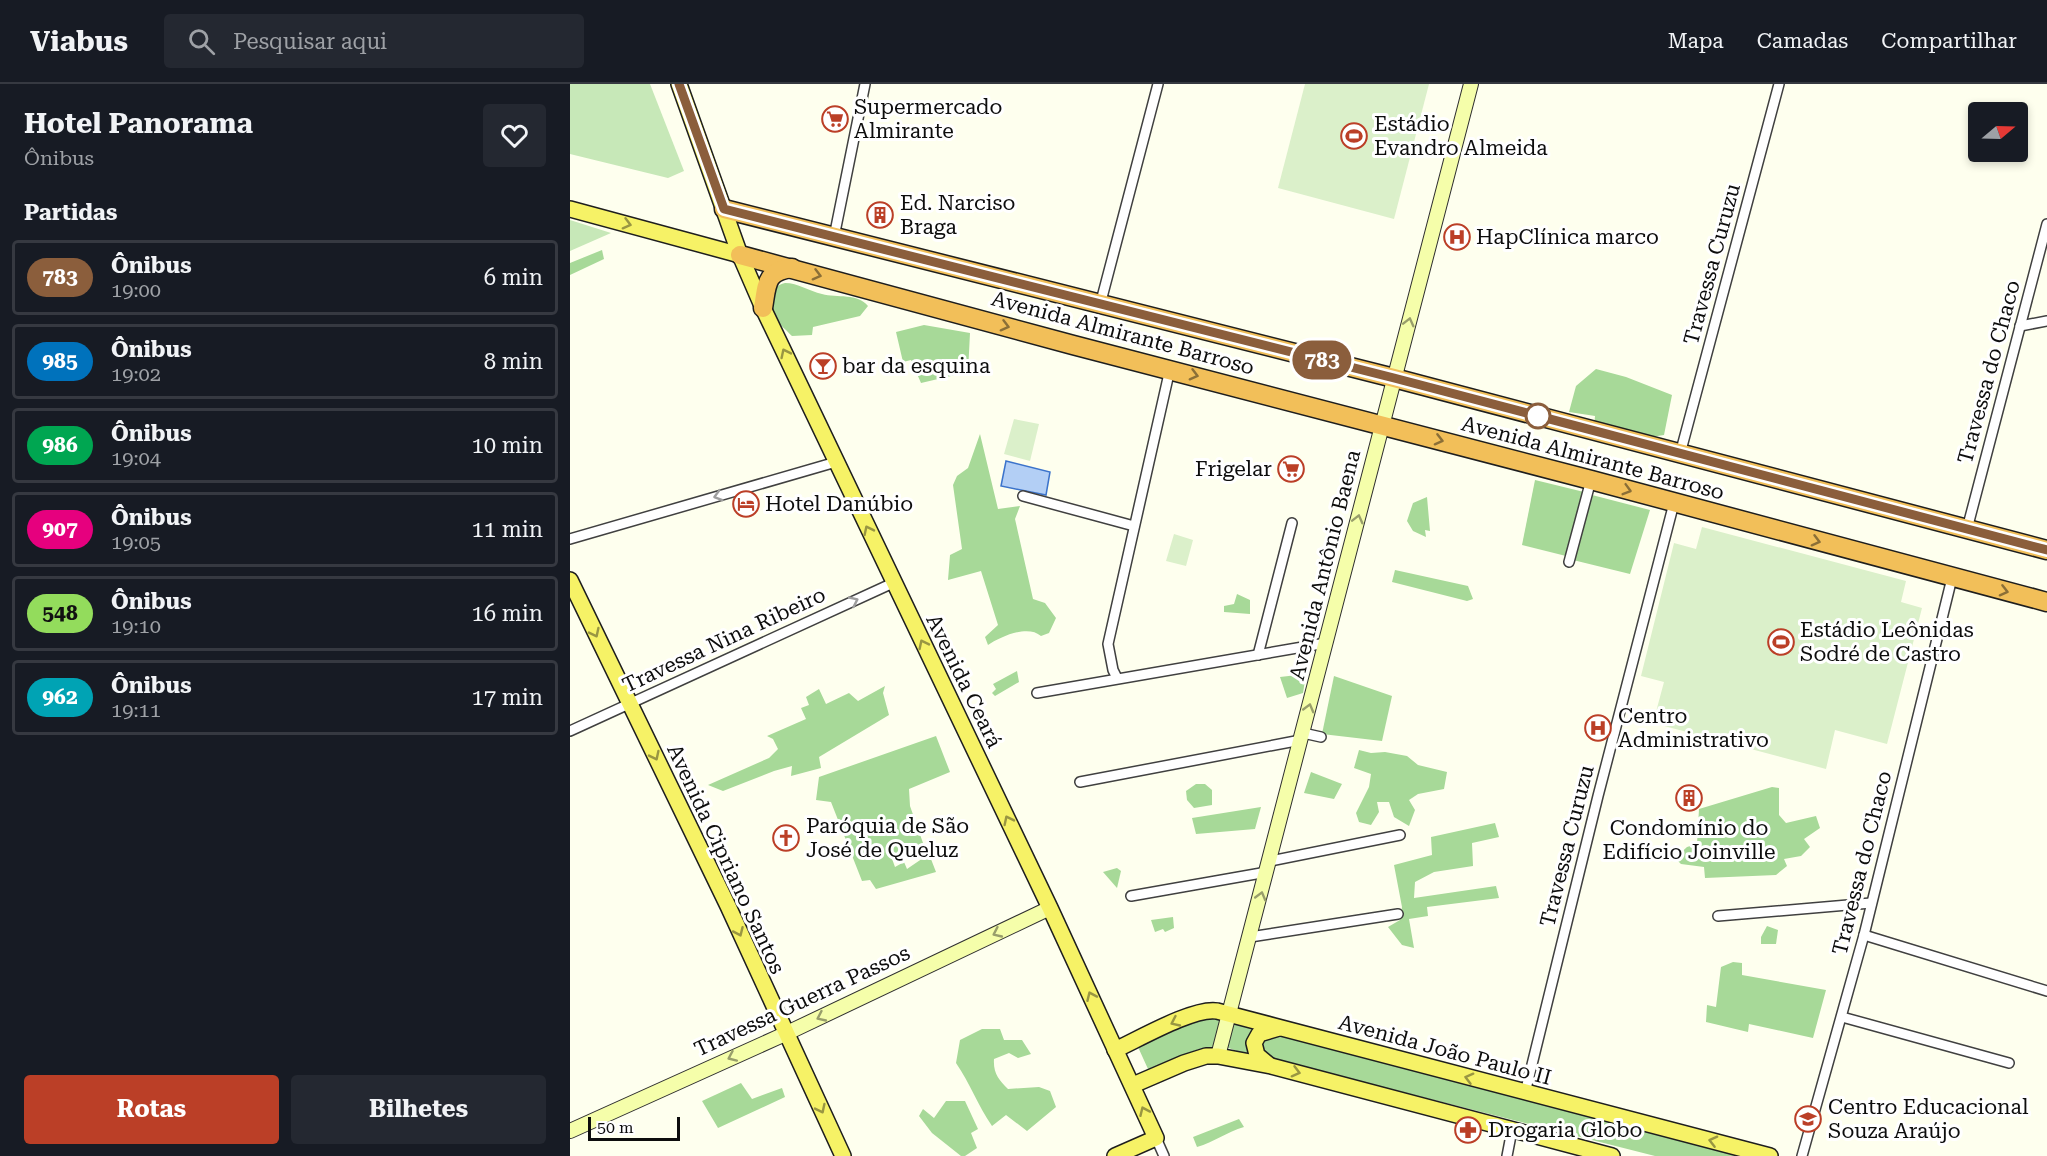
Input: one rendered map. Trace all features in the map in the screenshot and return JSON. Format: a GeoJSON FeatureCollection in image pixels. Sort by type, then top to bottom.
{"type":"FeatureCollection","features":[{"type":"Feature","properties":{"kind":"highway","name":"Avenida Almirante Barroso"},"geometry":{"type":"LineString","coordinates":[[726,216],[834,237],[1394,378],[2047,550]]}},
{"type":"Feature","properties":{"kind":"highway","name":"Avenida Almirante Barroso"},"geometry":{"type":"LineString","coordinates":[[740,255],[2047,602]]}},
{"type":"Feature","properties":{"kind":"highway"},"geometry":{"type":"LineString","coordinates":[[763,308],[768,280],[773,274],[792,268]]}},
{"type":"Feature","properties":{"kind":"main road","name":"Avenida Ceará"},"geometry":{"type":"LineString","coordinates":[[679,84],[740,255],[763,308],[1050,908],[1156,1138]]}},
{"type":"Feature","properties":{"kind":"main road","name":"Avenida Almirante Barroso"},"geometry":{"type":"LineString","coordinates":[[570,209],[740,255]]}},
{"type":"Feature","properties":{"kind":"main road","name":"Avenida Cipriano Santos"},"geometry":{"type":"LineString","coordinates":[[570,580],[728,906],[843,1156]]}},
{"type":"Feature","properties":{"kind":"main road","name":"Avenida João Paulo II"},"geometry":{"type":"LineString","coordinates":[[1115,1050],[1203,1011],[1211,1010],[1770,1156]]}},
{"type":"Feature","properties":{"kind":"main road"},"geometry":{"type":"LineString","coordinates":[[1271,1066],[1257,1055],[1254,1043],[1259,1034],[1279,1028]]}},
{"type":"Feature","properties":{"kind":"main road"},"geometry":{"type":"LineString","coordinates":[[1133,1085],[1198,1058],[1218,1056],[1271,1066],[1612,1156]]}},
{"type":"Feature","properties":{"kind":"main road"},"geometry":{"type":"LineString","coordinates":[[1115,1156],[1156,1138]]}},
{"type":"Feature","properties":{"kind":"street"},"geometry":{"type":"LineString","coordinates":[[834,237],[865,84]]}},
{"type":"Feature","properties":{"kind":"street"},"geometry":{"type":"LineString","coordinates":[[1100,305],[1158,84]]}},
{"type":"Feature","properties":{"kind":"street","name":"Avenida Antônio Baena"},"geometry":{"type":"LineString","coordinates":[[1218,1056],[1471,84]]}},
{"type":"Feature","properties":{"kind":"street","name":"Travessa Curuzu"},"geometry":{"type":"LineString","coordinates":[[1680,454],[1779,84]]}},
{"type":"Feature","properties":{"kind":"street","name":"Travessa do Chaco"},"geometry":{"type":"LineString","coordinates":[[1967,529],[2047,224]]}},
{"type":"Feature","properties":{"kind":"street"},"geometry":{"type":"LineString","coordinates":[[2020,326],[2047,321]]}},
{"type":"Feature","properties":{"kind":"street"},"geometry":{"type":"LineString","coordinates":[[1118,678],[1113,670],[1108,644],[1170,369]]}},
{"type":"Feature","properties":{"kind":"street"},"geometry":{"type":"LineString","coordinates":[[570,539],[836,462]]}},
{"type":"Feature","properties":{"kind":"street"},"geometry":{"type":"LineString","coordinates":[[1569,562],[1591,480]]}},
{"type":"Feature","properties":{"kind":"street"},"geometry":{"type":"LineString","coordinates":[[1023,496],[1134,526]]}},
{"type":"Feature","properties":{"kind":"street","name":"Travessa Curuzu"},"geometry":{"type":"LineString","coordinates":[[1525,1093],[1598,796],[1674,503]]}},
{"type":"Feature","properties":{"kind":"street"},"geometry":{"type":"LineString","coordinates":[[1258,655],[1292,523]]}},
{"type":"Feature","properties":{"kind":"street","name":"Travessa do Chaco"},"geometry":{"type":"LineString","coordinates":[[1802,1156],[1864,934],[1952,578]]}},
{"type":"Feature","properties":{"kind":"street","name":"Travessa Nina Ribeiro"},"geometry":{"type":"LineString","coordinates":[[570,731],[893,582]]}},
{"type":"Feature","properties":{"kind":"street"},"geometry":{"type":"LineString","coordinates":[[1037,693],[1326,644]]}},
{"type":"Feature","properties":{"kind":"street"},"geometry":{"type":"LineString","coordinates":[[1080,782],[1302,736],[1321,737]]}},
{"type":"Feature","properties":{"kind":"street"},"geometry":{"type":"LineString","coordinates":[[1131,896],[1400,835]]}},
{"type":"Feature","properties":{"kind":"street"},"geometry":{"type":"LineString","coordinates":[[1718,916],[1871,903]]}},
{"type":"Feature","properties":{"kind":"street","name":"Travessa Guerra Passos"},"geometry":{"type":"LineString","coordinates":[[570,1131],[785,1034],[1050,908]]}},
{"type":"Feature","properties":{"kind":"street"},"geometry":{"type":"LineString","coordinates":[[1250,937],[1398,914]]}},
{"type":"Feature","properties":{"kind":"street"},"geometry":{"type":"LineString","coordinates":[[1864,934],[2047,991]]}},
{"type":"Feature","properties":{"kind":"street"},"geometry":{"type":"LineString","coordinates":[[1842,1017],[2009,1063]]}},
{"type":"Feature","properties":{"kind":"street"},"geometry":{"type":"LineString","coordinates":[[1507,1156],[1512,1130]]}},
{"type":"Feature","properties":{"kind":"street","name":"Avenida Ceará"},"geometry":{"type":"LineString","coordinates":[[1156,1138],[1164,1156]]}},
{"type":"Feature","properties":{"kind":"green space"},"geometry":{"type":"Polygon","coordinates":[[[570,84],[650,84],[684,171],[668,178],[570,154],[570,84]]]}},
{"type":"Feature","properties":{"kind":"green space","name":"Estádio Evandro Almeida"},"geometry":{"type":"Polygon","coordinates":[[[1305,84],[1429,84],[1394,219],[1278,188],[1305,84]]]}},
{"type":"Feature","properties":{"kind":"green space"},"geometry":{"type":"Polygon","coordinates":[[[570,220],[611,233],[570,251],[570,220]]]}},
{"type":"Feature","properties":{"kind":"green space"},"geometry":{"type":"Polygon","coordinates":[[[602,250],[604,259],[570,275],[570,263],[602,250]]]}},
{"type":"Feature","properties":{"kind":"green space"},"geometry":{"type":"Polygon","coordinates":[[[785,283],[822,294],[859,299],[868,306],[860,316],[813,327],[812,335],[792,336],[774,317],[769,307],[774,290],[785,283]]]}},
{"type":"Feature","properties":{"kind":"green space"},"geometry":{"type":"Polygon","coordinates":[[[924,325],[970,333],[968,372],[921,383],[911,360],[903,362],[896,332],[924,325]]]}},
{"type":"Feature","properties":{"kind":"green space"},"geometry":{"type":"Polygon","coordinates":[[[1596,369],[1626,377],[1672,395],[1664,435],[1651,437],[1594,427],[1595,416],[1569,412],[1576,386],[1596,369]]]}},
{"type":"Feature","properties":{"kind":"green space"},"geometry":{"type":"Polygon","coordinates":[[[1014,419],[1039,424],[1030,461],[1004,454],[1014,419]]]}},
{"type":"Feature","properties":{"kind":"green space"},"geometry":{"type":"Polygon","coordinates":[[[980,434],[998,509],[1020,506],[1015,519],[1033,599],[1045,603],[1056,618],[1049,633],[1041,636],[1022,631],[1007,635],[988,645],[985,637],[998,625],[981,571],[948,580],[950,555],[962,549],[953,485],[957,476],[968,468],[980,434]]]}},
{"type":"Feature","properties":{"kind":"green space"},"geometry":{"type":"Polygon","coordinates":[[[1535,480],[1584,492],[1566,556],[1522,545],[1535,480]]]}},
{"type":"Feature","properties":{"kind":"green space"},"geometry":{"type":"Polygon","coordinates":[[[1592,495],[1650,510],[1630,574],[1573,560],[1592,495]]]}},
{"type":"Feature","properties":{"kind":"green space"},"geometry":{"type":"Polygon","coordinates":[[[1427,497],[1430,531],[1425,530],[1426,537],[1413,531],[1407,521],[1413,503],[1427,497]]]}},
{"type":"Feature","properties":{"kind":"green space","name":"Estádio Leônidas Sodré de Castro"},"geometry":{"type":"Polygon","coordinates":[[[1702,527],[1906,581],[1901,602],[1922,608],[1887,744],[1835,730],[1826,769],[1653,723],[1664,682],[1641,676],[1674,543],[1696,549],[1702,527]]]}},
{"type":"Feature","properties":{"kind":"green space"},"geometry":{"type":"Polygon","coordinates":[[[1174,534],[1193,540],[1186,566],[1166,561],[1174,534]]]}},
{"type":"Feature","properties":{"kind":"green space"},"geometry":{"type":"Polygon","coordinates":[[[1395,570],[1468,586],[1473,599],[1467,601],[1392,582],[1395,570]]]}},
{"type":"Feature","properties":{"kind":"green space"},"geometry":{"type":"Polygon","coordinates":[[[1237,594],[1250,600],[1250,614],[1224,612],[1224,606],[1234,604],[1237,594]]]}},
{"type":"Feature","properties":{"kind":"green space"},"geometry":{"type":"Polygon","coordinates":[[[1017,671],[1019,682],[995,696],[992,693],[996,689],[993,684],[1017,671]]]}},
{"type":"Feature","properties":{"kind":"green space"},"geometry":{"type":"Polygon","coordinates":[[[1306,674],[1303,693],[1287,698],[1280,677],[1306,674]]]}},
{"type":"Feature","properties":{"kind":"green space"},"geometry":{"type":"Polygon","coordinates":[[[1334,676],[1392,696],[1382,741],[1322,734],[1334,676]]]}},
{"type":"Feature","properties":{"kind":"green space"},"geometry":{"type":"Polygon","coordinates":[[[885,686],[883,693],[889,715],[819,757],[821,768],[791,776],[792,766],[723,791],[708,785],[769,758],[778,749],[773,739],[767,736],[806,719],[801,708],[809,705],[806,697],[819,689],[826,704],[849,693],[858,701],[885,686]]]}},
{"type":"Feature","properties":{"kind":"green space"},"geometry":{"type":"Polygon","coordinates":[[[936,736],[950,772],[909,789],[910,806],[923,843],[891,856],[895,867],[904,862],[907,869],[929,854],[936,872],[876,889],[870,880],[862,881],[831,802],[816,800],[819,777],[936,736]]]}},
{"type":"Feature","properties":{"kind":"green space"},"geometry":{"type":"Polygon","coordinates":[[[1359,750],[1407,756],[1418,765],[1447,772],[1444,789],[1418,794],[1409,800],[1415,810],[1409,826],[1394,817],[1389,802],[1377,802],[1379,812],[1371,825],[1359,822],[1356,813],[1369,787],[1371,774],[1354,768],[1359,750]]]}},
{"type":"Feature","properties":{"kind":"green space"},"geometry":{"type":"Polygon","coordinates":[[[1311,772],[1342,784],[1334,799],[1304,793],[1311,772]]]}},
{"type":"Feature","properties":{"kind":"green space"},"geometry":{"type":"Polygon","coordinates":[[[1196,784],[1205,784],[1212,790],[1212,805],[1194,808],[1187,800],[1186,791],[1196,784]]]}},
{"type":"Feature","properties":{"kind":"green space"},"geometry":{"type":"Polygon","coordinates":[[[1772,787],[1779,788],[1779,815],[1786,823],[1816,816],[1820,828],[1804,839],[1810,847],[1801,856],[1784,859],[1787,866],[1776,875],[1705,878],[1704,867],[1681,864],[1675,858],[1687,847],[1697,844],[1699,809],[1772,787]]]}},
{"type":"Feature","properties":{"kind":"green space"},"geometry":{"type":"Polygon","coordinates":[[[1261,807],[1255,829],[1196,834],[1192,818],[1261,807]]]}},
{"type":"Feature","properties":{"kind":"green space"},"geometry":{"type":"Polygon","coordinates":[[[1495,823],[1499,837],[1472,843],[1473,866],[1434,872],[1415,882],[1414,898],[1496,886],[1499,898],[1427,907],[1428,916],[1409,919],[1414,948],[1402,945],[1388,927],[1400,920],[1402,907],[1394,865],[1432,855],[1431,837],[1495,823]]]}},
{"type":"Feature","properties":{"kind":"green space"},"geometry":{"type":"Polygon","coordinates":[[[1117,868],[1121,871],[1117,888],[1103,872],[1117,868]]]}},
{"type":"Feature","properties":{"kind":"green space"},"geometry":{"type":"Polygon","coordinates":[[[1173,917],[1174,928],[1165,932],[1163,929],[1155,932],[1151,920],[1173,917]]]}},
{"type":"Feature","properties":{"kind":"green space"},"geometry":{"type":"Polygon","coordinates":[[[1767,926],[1778,930],[1776,944],[1761,944],[1761,937],[1767,926]]]}},
{"type":"Feature","properties":{"kind":"green space"},"geometry":{"type":"Polygon","coordinates":[[[1733,962],[1742,963],[1742,975],[1826,990],[1813,1038],[1749,1024],[1748,1032],[1706,1022],[1707,1005],[1716,1007],[1721,967],[1733,962]]]}},
{"type":"Feature","properties":{"kind":"green space"},"geometry":{"type":"Polygon","coordinates":[[[1211,1017],[1221,1020],[1213,1047],[1199,1049],[1148,1069],[1138,1047],[1202,1018],[1211,1017]]]}},
{"type":"Feature","properties":{"kind":"green space"},"geometry":{"type":"Polygon","coordinates":[[[1233,1020],[1265,1027],[1253,1057],[1226,1047],[1233,1020]]]}},
{"type":"Feature","properties":{"kind":"green space"},"geometry":{"type":"Polygon","coordinates":[[[982,1029],[1000,1029],[1004,1040],[1022,1040],[1031,1054],[1018,1058],[1009,1053],[994,1059],[997,1076],[1008,1089],[1039,1087],[1050,1091],[1056,1107],[1027,1131],[1006,1115],[992,1126],[956,1063],[960,1040],[982,1029]]]}},
{"type":"Feature","properties":{"kind":"green space"},"geometry":{"type":"Polygon","coordinates":[[[1272,1031],[1762,1156],[1655,1156],[1268,1058],[1259,1046],[1264,1036],[1272,1031]]]}},
{"type":"Feature","properties":{"kind":"green space"},"geometry":{"type":"Polygon","coordinates":[[[741,1083],[752,1099],[782,1088],[785,1097],[718,1128],[702,1101],[741,1083]]]}},
{"type":"Feature","properties":{"kind":"green space"},"geometry":{"type":"Polygon","coordinates":[[[946,1101],[965,1101],[978,1129],[971,1133],[977,1148],[965,1156],[961,1156],[932,1133],[919,1116],[923,1109],[934,1118],[946,1101]]]}},
{"type":"Feature","properties":{"kind":"green space"},"geometry":{"type":"Polygon","coordinates":[[[1239,1119],[1244,1127],[1197,1147],[1193,1137],[1239,1119]]]}},
{"type":"Feature","properties":{"kind":"water"},"geometry":{"type":"Polygon","coordinates":[[[1006,461],[1050,472],[1046,495],[1001,486],[1006,461]]]}},
{"type":"Feature","properties":{"kind":"bus line","name":"783"},"geometry":{"type":"LineString","coordinates":[[679,84],[724,209],[1394,378],[2047,550]]}},
{"type":"Feature","properties":{"kind":"place","name":"Supermercado Almirante"},"geometry":{"type":"Point","coordinates":[835,119]}},
{"type":"Feature","properties":{"kind":"place","name":"Estádio Evandro Almeida"},"geometry":{"type":"Point","coordinates":[1354,136]}},
{"type":"Feature","properties":{"kind":"place","name":"Ed. Narciso Braga"},"geometry":{"type":"Point","coordinates":[880,215]}},
{"type":"Feature","properties":{"kind":"place","name":"HapClínica marco"},"geometry":{"type":"Point","coordinates":[1457,237]}},
{"type":"Feature","properties":{"kind":"place","name":"bar da esquina"},"geometry":{"type":"Point","coordinates":[823,366]}},
{"type":"Feature","properties":{"kind":"place","name":"Frigelar"},"geometry":{"type":"Point","coordinates":[1291,469]}},
{"type":"Feature","properties":{"kind":"place","name":"Hotel Danúbio"},"geometry":{"type":"Point","coordinates":[746,504]}},
{"type":"Feature","properties":{"kind":"place","name":"Estádio Leônidas Sodré de Castro"},"geometry":{"type":"Point","coordinates":[1781,642]}},
{"type":"Feature","properties":{"kind":"place","name":"Centro Administrativo"},"geometry":{"type":"Point","coordinates":[1598,728]}},
{"type":"Feature","properties":{"kind":"place","name":"Condomínio do Edifício Joinville"},"geometry":{"type":"Point","coordinates":[1689,798]}},
{"type":"Feature","properties":{"kind":"place","name":"Paróquia de São José de Queluz"},"geometry":{"type":"Point","coordinates":[786,838]}},
{"type":"Feature","properties":{"kind":"place","name":"Centro Educacional Souza Araújo"},"geometry":{"type":"Point","coordinates":[1808,1119]}},
{"type":"Feature","properties":{"kind":"place","name":"Drogaria Globo"},"geometry":{"type":"Point","coordinates":[1468,1130]}}]}
